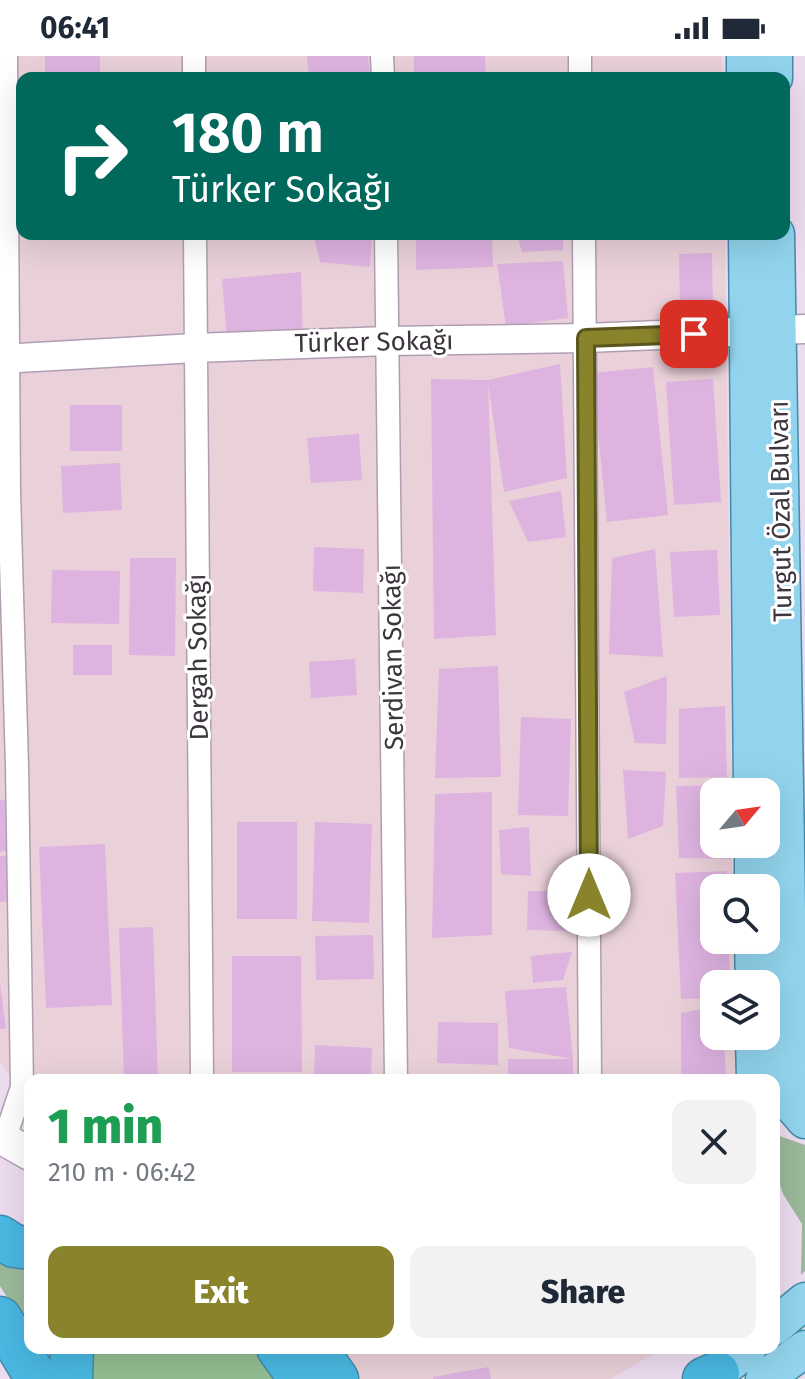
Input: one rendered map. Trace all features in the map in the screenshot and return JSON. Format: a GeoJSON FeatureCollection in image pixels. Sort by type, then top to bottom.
{"type":"FeatureCollection","features":[{"type":"Feature","properties":{"kind":"highway"},"geometry":{"type":"LineString","coordinates":[[0,1237],[14,1246],[24,1247]]}},
{"type":"Feature","properties":{"kind":"highway"},"geometry":{"type":"LineString","coordinates":[[0,1318],[37,1379]]}},
{"type":"Feature","properties":{"kind":"highway"},"geometry":{"type":"LineString","coordinates":[[71,1379],[72,1354]]}},
{"type":"Feature","properties":{"kind":"highway"},"geometry":{"type":"LineString","coordinates":[[282,1354],[300,1379]]}},
{"type":"Feature","properties":{"kind":"highway"},"geometry":{"type":"LineString","coordinates":[[319,1354],[337,1379]]}},
{"type":"Feature","properties":{"kind":"main road","name":"Turgut Özal Bulvarı"},"geometry":{"type":"LineString","coordinates":[[749,240],[777,330],[753,778]]}},
{"type":"Feature","properties":{"kind":"main road","name":"Turgut Özal Bulvarı"},"geometry":{"type":"LineString","coordinates":[[776,240],[790,1094],[793,1106],[805,1120]]}},
{"type":"Feature","properties":{"kind":"main road"},"geometry":{"type":"LineString","coordinates":[[754,1050],[755,1074]]}},
{"type":"Feature","properties":{"kind":"main road"},"geometry":{"type":"LineString","coordinates":[[780,1322],[805,1301]]}},
{"type":"Feature","properties":{"kind":"main road"},"geometry":{"type":"LineString","coordinates":[[764,1379],[802,1361]]}},
{"type":"Feature","properties":{"kind":"street"},"geometry":{"type":"LineString","coordinates":[[6,56],[3,359],[9,766],[22,1087],[11,1144]]}},
{"type":"Feature","properties":{"kind":"street","name":"Dergah Sokağı"},"geometry":{"type":"LineString","coordinates":[[195,240],[202,1074]]}},
{"type":"Feature","properties":{"kind":"street","name":"Serdivan Sokağı"},"geometry":{"type":"LineString","coordinates":[[386,240],[396,1074]]}},
{"type":"Feature","properties":{"kind":"street"},"geometry":{"type":"LineString","coordinates":[[584,240],[590,1074]]}},
{"type":"Feature","properties":{"kind":"street","name":"Türker Sokağı"},"geometry":{"type":"LineString","coordinates":[[3,359],[195,348],[777,330]]}},
{"type":"Feature","properties":{"kind":"shaded area"},"geometry":{"type":"Polygon","coordinates":[[[0,56],[722,56],[723,72],[16,72],[16,240],[725,240],[732,778],[700,778],[700,858],[732,858],[733,874],[700,874],[700,954],[734,954],[734,970],[700,970],[700,1050],[735,1050],[735,1074],[24,1074],[24,1096],[0,1062],[0,56]]]}},
{"type":"Feature","properties":{"kind":"shaded area"},"geometry":{"type":"Polygon","coordinates":[[[343,1354],[654,1354],[610,1379],[360,1379],[343,1354]]]}},
{"type":"Feature","properties":{"kind":"green space"},"geometry":{"type":"Polygon","coordinates":[[[780,1136],[805,1145],[805,1271],[801,1275],[802,1224],[780,1185],[780,1136]]]}},
{"type":"Feature","properties":{"kind":"green space"},"geometry":{"type":"Polygon","coordinates":[[[0,1250],[24,1259],[24,1324],[0,1286],[0,1250]]]}},
{"type":"Feature","properties":{"kind":"green space"},"geometry":{"type":"Polygon","coordinates":[[[90,1354],[264,1354],[283,1379],[88,1379],[90,1354]]]}},
{"type":"Feature","properties":{"kind":"building"},"geometry":{"type":"Polygon","coordinates":[[[45,56],[100,56],[100,72],[45,72],[45,56]]]}},
{"type":"Feature","properties":{"kind":"building"},"geometry":{"type":"Polygon","coordinates":[[[307,56],[368,56],[369,72],[308,72],[307,56]]]}},
{"type":"Feature","properties":{"kind":"building"},"geometry":{"type":"Polygon","coordinates":[[[414,56],[485,56],[486,72],[414,72],[414,56]]]}},
{"type":"Feature","properties":{"kind":"building"},"geometry":{"type":"Polygon","coordinates":[[[314,240],[372,240],[370,267],[320,262],[314,240]]]}},
{"type":"Feature","properties":{"kind":"building"},"geometry":{"type":"Polygon","coordinates":[[[416,240],[492,240],[493,267],[416,270],[416,240]]]}},
{"type":"Feature","properties":{"kind":"building"},"geometry":{"type":"Polygon","coordinates":[[[519,240],[563,240],[563,250],[522,252],[519,240]]]}},
{"type":"Feature","properties":{"kind":"building"},"geometry":{"type":"Polygon","coordinates":[[[712,253],[713,309],[680,310],[679,254],[712,253]]]}},
{"type":"Feature","properties":{"kind":"building"},"geometry":{"type":"Polygon","coordinates":[[[563,261],[568,318],[506,326],[497,264],[563,261]]]}},
{"type":"Feature","properties":{"kind":"building"},"geometry":{"type":"Polygon","coordinates":[[[301,272],[303,340],[227,340],[222,279],[301,272]]]}},
{"type":"Feature","properties":{"kind":"building"},"geometry":{"type":"Polygon","coordinates":[[[560,364],[567,478],[504,492],[488,383],[496,635],[434,639],[431,379],[488,380],[560,364]]]}},
{"type":"Feature","properties":{"kind":"building"},"geometry":{"type":"Polygon","coordinates":[[[653,367],[668,515],[607,522],[592,373],[653,367]]]}},
{"type":"Feature","properties":{"kind":"building"},"geometry":{"type":"Polygon","coordinates":[[[713,379],[721,502],[674,505],[666,382],[713,379]]]}},
{"type":"Feature","properties":{"kind":"building"},"geometry":{"type":"Polygon","coordinates":[[[70,405],[122,405],[122,451],[70,451],[70,405]]]}},
{"type":"Feature","properties":{"kind":"building"},"geometry":{"type":"Polygon","coordinates":[[[359,434],[362,480],[311,483],[307,438],[359,434]]]}},
{"type":"Feature","properties":{"kind":"building"},"geometry":{"type":"Polygon","coordinates":[[[120,463],[122,510],[63,513],[61,466],[120,463]]]}},
{"type":"Feature","properties":{"kind":"building"},"geometry":{"type":"Polygon","coordinates":[[[561,491],[566,537],[528,542],[509,501],[561,491]]]}},
{"type":"Feature","properties":{"kind":"building"},"geometry":{"type":"Polygon","coordinates":[[[314,547],[364,549],[363,593],[313,591],[314,547]]]}},
{"type":"Feature","properties":{"kind":"building"},"geometry":{"type":"Polygon","coordinates":[[[655,549],[663,657],[609,654],[612,558],[655,549]]]}},
{"type":"Feature","properties":{"kind":"building"},"geometry":{"type":"Polygon","coordinates":[[[717,550],[720,615],[674,617],[670,552],[717,550]]]}},
{"type":"Feature","properties":{"kind":"building"},"geometry":{"type":"Polygon","coordinates":[[[130,558],[176,558],[175,656],[129,655],[130,558]]]}},
{"type":"Feature","properties":{"kind":"building"},"geometry":{"type":"Polygon","coordinates":[[[52,570],[120,571],[119,624],[51,623],[52,570]]]}},
{"type":"Feature","properties":{"kind":"building"},"geometry":{"type":"Polygon","coordinates":[[[73,645],[112,645],[112,675],[73,675],[73,645]]]}},
{"type":"Feature","properties":{"kind":"building"},"geometry":{"type":"Polygon","coordinates":[[[355,659],[357,695],[311,698],[309,662],[355,659]]]}},
{"type":"Feature","properties":{"kind":"building"},"geometry":{"type":"Polygon","coordinates":[[[498,666],[501,777],[435,778],[439,669],[498,666]]]}},
{"type":"Feature","properties":{"kind":"building"},"geometry":{"type":"Polygon","coordinates":[[[667,676],[666,744],[635,743],[624,692],[667,676]]]}},
{"type":"Feature","properties":{"kind":"building"},"geometry":{"type":"Polygon","coordinates":[[[725,706],[727,777],[679,778],[679,709],[725,706]]]}},
{"type":"Feature","properties":{"kind":"building"},"geometry":{"type":"Polygon","coordinates":[[[521,717],[571,719],[568,816],[518,815],[521,717]]]}},
{"type":"Feature","properties":{"kind":"building"},"geometry":{"type":"Polygon","coordinates":[[[623,770],[666,772],[663,826],[628,839],[623,770]]]}},
{"type":"Feature","properties":{"kind":"building"},"geometry":{"type":"Polygon","coordinates":[[[676,786],[700,786],[700,858],[731,859],[679,858],[676,786]]]}},
{"type":"Feature","properties":{"kind":"building"},"geometry":{"type":"Polygon","coordinates":[[[492,792],[492,935],[432,938],[435,794],[492,792]]]}},
{"type":"Feature","properties":{"kind":"building"},"geometry":{"type":"Polygon","coordinates":[[[0,800],[5,800],[6,851],[0,852],[0,800]]]}},
{"type":"Feature","properties":{"kind":"building"},"geometry":{"type":"Polygon","coordinates":[[[237,822],[297,822],[297,919],[237,919],[237,822]]]}},
{"type":"Feature","properties":{"kind":"building"},"geometry":{"type":"Polygon","coordinates":[[[315,822],[372,824],[369,923],[312,921],[315,822]]]}},
{"type":"Feature","properties":{"kind":"building"},"geometry":{"type":"Polygon","coordinates":[[[529,827],[531,876],[501,874],[499,830],[529,827]]]}},
{"type":"Feature","properties":{"kind":"building"},"geometry":{"type":"Polygon","coordinates":[[[105,844],[112,1005],[46,1008],[39,847],[105,844]]]}},
{"type":"Feature","properties":{"kind":"building"},"geometry":{"type":"Polygon","coordinates":[[[12,855],[14,901],[0,902],[0,856],[12,855]]]}},
{"type":"Feature","properties":{"kind":"building"},"geometry":{"type":"Polygon","coordinates":[[[727,871],[727,874],[700,874],[700,954],[729,954],[730,970],[700,970],[700,998],[681,999],[675,873],[727,871]]]}},
{"type":"Feature","properties":{"kind":"building"},"geometry":{"type":"Polygon","coordinates":[[[528,891],[569,891],[569,931],[527,930],[528,891]]]}},
{"type":"Feature","properties":{"kind":"building"},"geometry":{"type":"Polygon","coordinates":[[[153,927],[158,1074],[124,1074],[119,928],[153,927]]]}},
{"type":"Feature","properties":{"kind":"building"},"geometry":{"type":"Polygon","coordinates":[[[373,935],[374,979],[316,980],[315,936],[373,935]]]}},
{"type":"Feature","properties":{"kind":"building"},"geometry":{"type":"Polygon","coordinates":[[[572,952],[563,980],[533,983],[531,956],[572,952]]]}},
{"type":"Feature","properties":{"kind":"building"},"geometry":{"type":"Polygon","coordinates":[[[232,956],[301,956],[302,1072],[232,1072],[232,956]]]}},
{"type":"Feature","properties":{"kind":"building"},"geometry":{"type":"Polygon","coordinates":[[[0,983],[6,1029],[0,1029],[0,983]]]}},
{"type":"Feature","properties":{"kind":"building"},"geometry":{"type":"Polygon","coordinates":[[[566,987],[573,1059],[509,1048],[505,991],[566,987]]]}},
{"type":"Feature","properties":{"kind":"building"},"geometry":{"type":"Polygon","coordinates":[[[700,1010],[700,1050],[725,1050],[726,1074],[681,1074],[681,1013],[700,1010]]]}},
{"type":"Feature","properties":{"kind":"building"},"geometry":{"type":"Polygon","coordinates":[[[438,1022],[498,1023],[498,1065],[437,1063],[438,1022]]]}},
{"type":"Feature","properties":{"kind":"building"},"geometry":{"type":"Polygon","coordinates":[[[315,1045],[372,1048],[371,1074],[314,1074],[315,1045]]]}},
{"type":"Feature","properties":{"kind":"building"},"geometry":{"type":"Polygon","coordinates":[[[508,1059],[573,1059],[573,1074],[508,1074],[508,1059]]]}},
{"type":"Feature","properties":{"kind":"building"},"geometry":{"type":"Polygon","coordinates":[[[489,1367],[491,1379],[433,1379],[433,1377],[489,1367]]]}},
{"type":"Feature","properties":{"kind":"route"},"geometry":{"type":"LineString","coordinates":[[589,895],[586,338],[694,334]]}}]}
